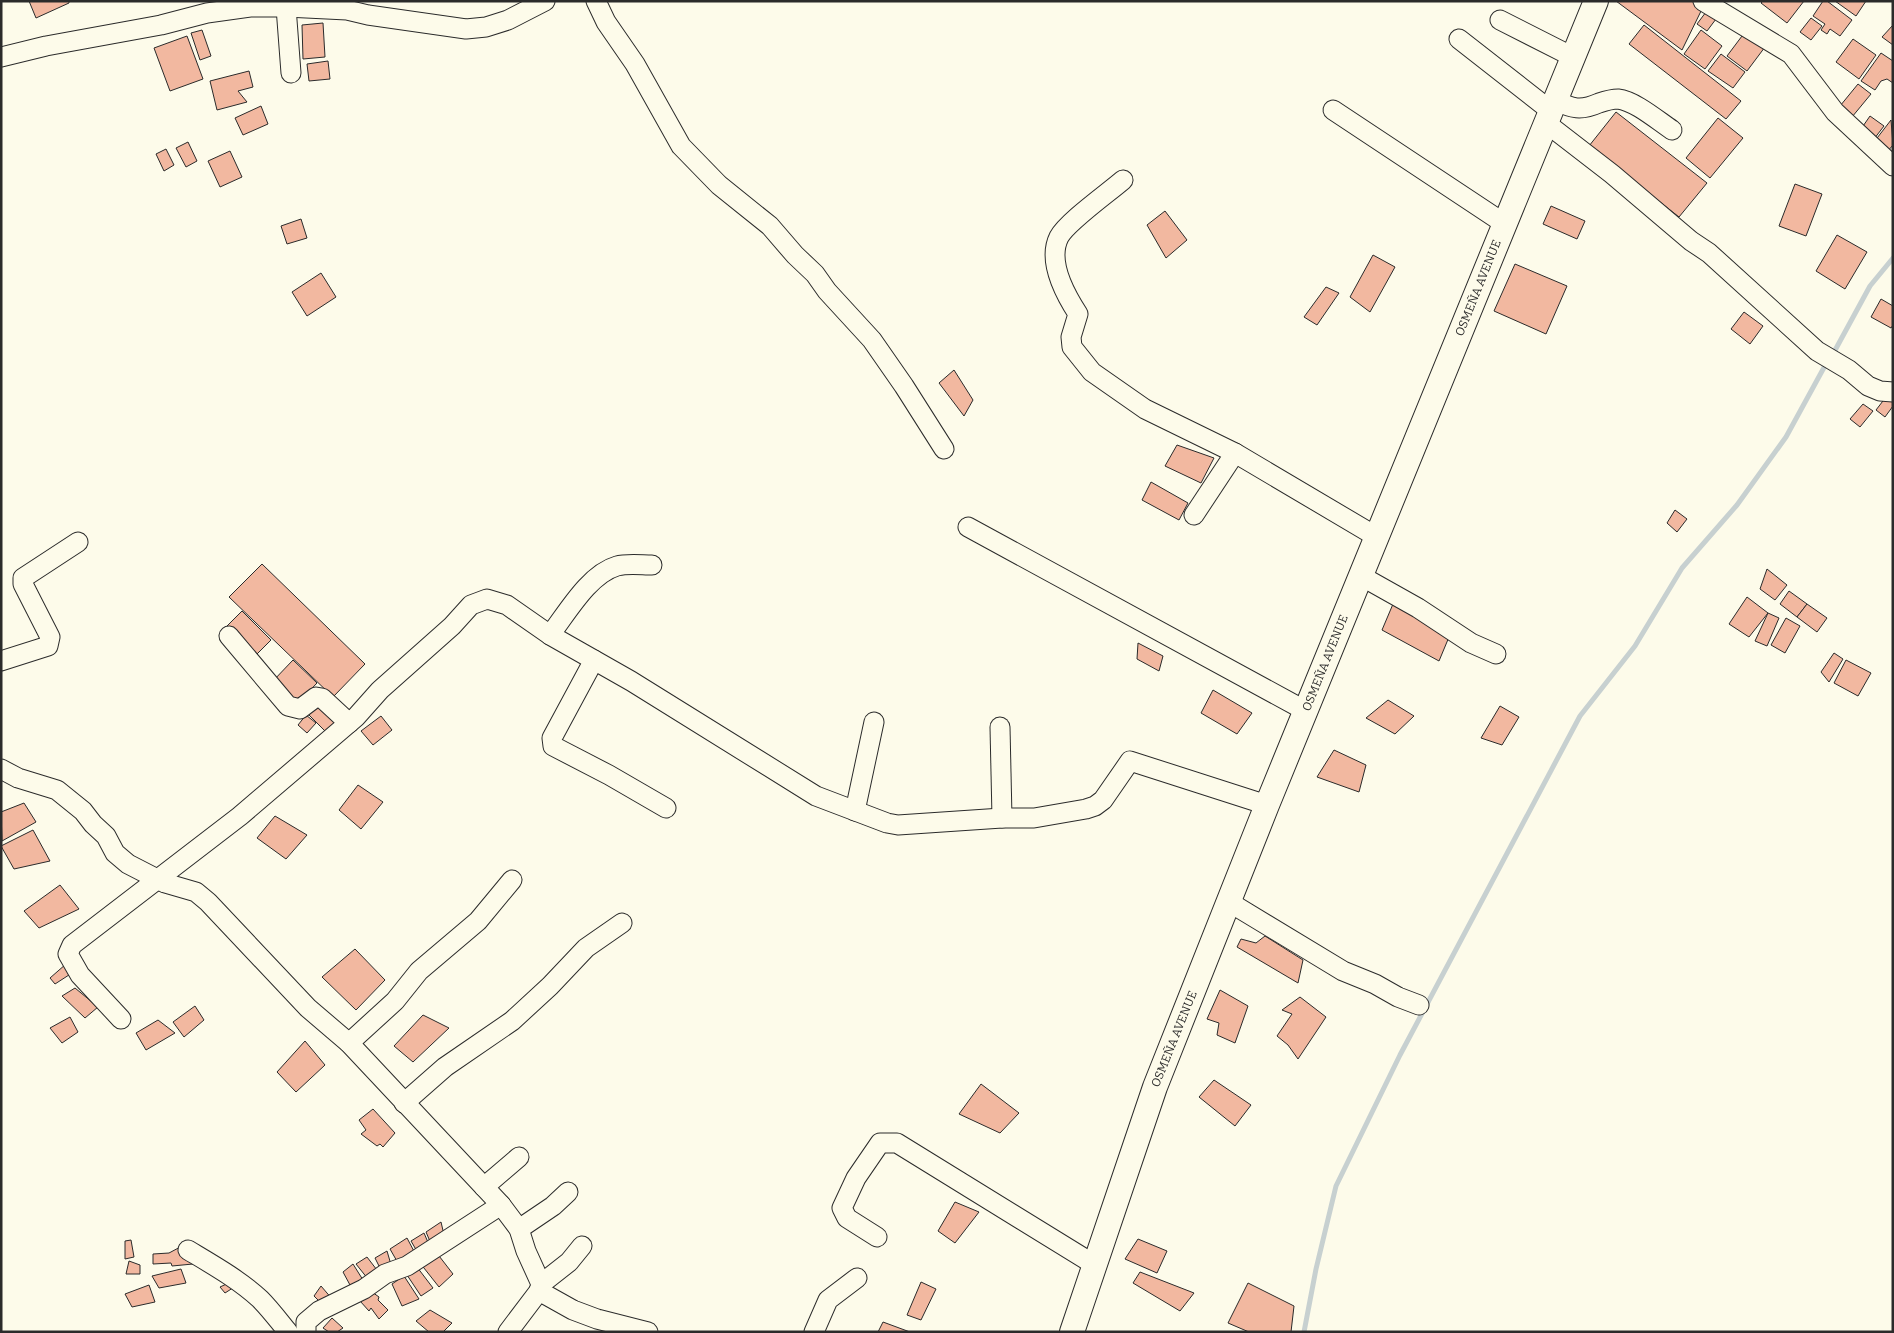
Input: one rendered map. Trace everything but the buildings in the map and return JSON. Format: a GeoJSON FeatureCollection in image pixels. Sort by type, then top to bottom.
{"type":"FeatureCollection","features":[{"type":"Feature","properties":{"kind":"main road","name":"OSMEÑA AVENUE"},"geometry":{"type":"LineString","coordinates":[[1072,1332],[1155,1087],[1267,805],[1596,1]]}},
{"type":"Feature","properties":{"kind":"street"},"geometry":{"type":"LineString","coordinates":[[1,57],[207,13],[250,7],[286,6],[347,10],[368,8],[466,29],[486,27],[508,20],[545,1]]}},
{"type":"Feature","properties":{"kind":"street"},"geometry":{"type":"LineString","coordinates":[[596,1],[606,22],[635,64],[681,146],[719,185],[770,226],[872,340],[944,449]]}},
{"type":"Feature","properties":{"kind":"street"},"geometry":{"type":"LineString","coordinates":[[1703,1],[1791,54],[1835,112],[1893,166]]}},
{"type":"Feature","properties":{"kind":"street"},"geometry":{"type":"LineString","coordinates":[[286,6],[291,74]]}},
{"type":"Feature","properties":{"kind":"street"},"geometry":{"type":"LineString","coordinates":[[1500,20],[1573,57]]}},
{"type":"Feature","properties":{"kind":"street"},"geometry":{"type":"LineString","coordinates":[[1459,40],[1550,112],[1612,174],[1691,241],[1709,253],[1817,351],[1849,370],[1868,386],[1880,391],[1893,392]]}},
{"type":"Feature","properties":{"kind":"street"},"geometry":{"type":"LineString","coordinates":[[1550,112],[1569,108],[1581,109],[1608,100],[1618,99],[1629,102],[1672,130]]}},
{"type":"Feature","properties":{"kind":"street"},"geometry":{"type":"LineString","coordinates":[[1334,110],[1505,224]]}},
{"type":"Feature","properties":{"kind":"street"},"geometry":{"type":"LineString","coordinates":[[1123,180],[1069,225],[1059,237],[1055,248],[1055,258],[1066,296],[1078,314],[1071,337],[1072,347],[1092,372],[1145,409],[1235,453],[1377,536]]}},
{"type":"Feature","properties":{"kind":"street"},"geometry":{"type":"LineString","coordinates":[[1194,516],[1198,506],[1235,453]]}},
{"type":"Feature","properties":{"kind":"street"},"geometry":{"type":"LineString","coordinates":[[968,527],[1306,711]]}},
{"type":"Feature","properties":{"kind":"street"},"geometry":{"type":"LineString","coordinates":[[1,661],[48,646],[50,636],[23,584],[23,578],[78,542]]}},
{"type":"Feature","properties":{"kind":"street"},"geometry":{"type":"LineString","coordinates":[[550,636],[593,580],[617,566],[652,565]]}},
{"type":"Feature","properties":{"kind":"street"},"geometry":{"type":"LineString","coordinates":[[1361,576],[1418,608],[1471,643],[1496,654]]}},
{"type":"Feature","properties":{"kind":"street"},"geometry":{"type":"LineString","coordinates":[[121,1019],[80,975],[68,954],[72,945],[240,816],[349,723],[380,690],[452,626],[471,605],[487,599],[507,605],[550,636],[631,681],[816,796],[887,823],[898,825],[1002,818],[1034,818],[1095,806],[1103,800],[1130,761],[1267,805]]}},
{"type":"Feature","properties":{"kind":"street"},"geometry":{"type":"LineString","coordinates":[[230,636],[288,706],[300,709],[316,697],[322,698],[349,723]]}},
{"type":"Feature","properties":{"kind":"street"},"geometry":{"type":"LineString","coordinates":[[594,660],[552,738],[553,746],[609,774],[666,808]]}},
{"type":"Feature","properties":{"kind":"street"},"geometry":{"type":"LineString","coordinates":[[854,811],[874,722]]}},
{"type":"Feature","properties":{"kind":"street"},"geometry":{"type":"LineString","coordinates":[[1000,727],[1002,818]]}},
{"type":"Feature","properties":{"kind":"street"},"geometry":{"type":"LineString","coordinates":[[1,769],[18,778],[57,790],[83,811],[106,836],[115,853],[121,859],[156,879],[196,892],[208,902],[308,1008],[349,1043],[500,1205],[519,1229],[540,1287],[573,1310],[648,1332]]}},
{"type":"Feature","properties":{"kind":"street"},"geometry":{"type":"LineString","coordinates":[[349,1043],[395,1001],[419,971],[478,921],[512,880]]}},
{"type":"Feature","properties":{"kind":"street"},"geometry":{"type":"LineString","coordinates":[[1228,902],[1343,971],[1419,1005]]}},
{"type":"Feature","properties":{"kind":"street"},"geometry":{"type":"LineString","coordinates":[[404,1103],[445,1067],[512,1021],[550,986],[586,948],[622,923]]}},
{"type":"Feature","properties":{"kind":"street"},"geometry":{"type":"LineString","coordinates":[[877,1237],[847,1218],[842,1208],[856,1178],[880,1143],[897,1143],[1095,1265]]}},
{"type":"Feature","properties":{"kind":"street"},"geometry":{"type":"LineString","coordinates":[[484,1187],[519,1158]]}},
{"type":"Feature","properties":{"kind":"street"},"geometry":{"type":"LineString","coordinates":[[519,1229],[553,1206],[568,1192]]}},
{"type":"Feature","properties":{"kind":"street"},"geometry":{"type":"LineString","coordinates":[[306,1332],[306,1322],[319,1311],[364,1289],[385,1274],[407,1266],[500,1205]]}},
{"type":"Feature","properties":{"kind":"street"},"geometry":{"type":"LineString","coordinates":[[508,1332],[540,1287],[569,1262],[582,1246]]}},
{"type":"Feature","properties":{"kind":"street"},"geometry":{"type":"LineString","coordinates":[[188,1250],[243,1286],[260,1300],[288,1332]]}},
{"type":"Feature","properties":{"kind":"street"},"geometry":{"type":"LineString","coordinates":[[814,1332],[828,1300],[856,1278]]}},
{"type":"Feature","properties":{"kind":"waterway"},"geometry":{"type":"LineString","coordinates":[[1833,354],[1870,286],[1893,258]]}},
{"type":"Feature","properties":{"kind":"waterway"},"geometry":{"type":"LineString","coordinates":[[1304,1332],[1316,1269],[1336,1186],[1400,1055],[1580,716],[1635,646],[1682,568],[1737,505],[1786,437],[1827,362]]}}]}
